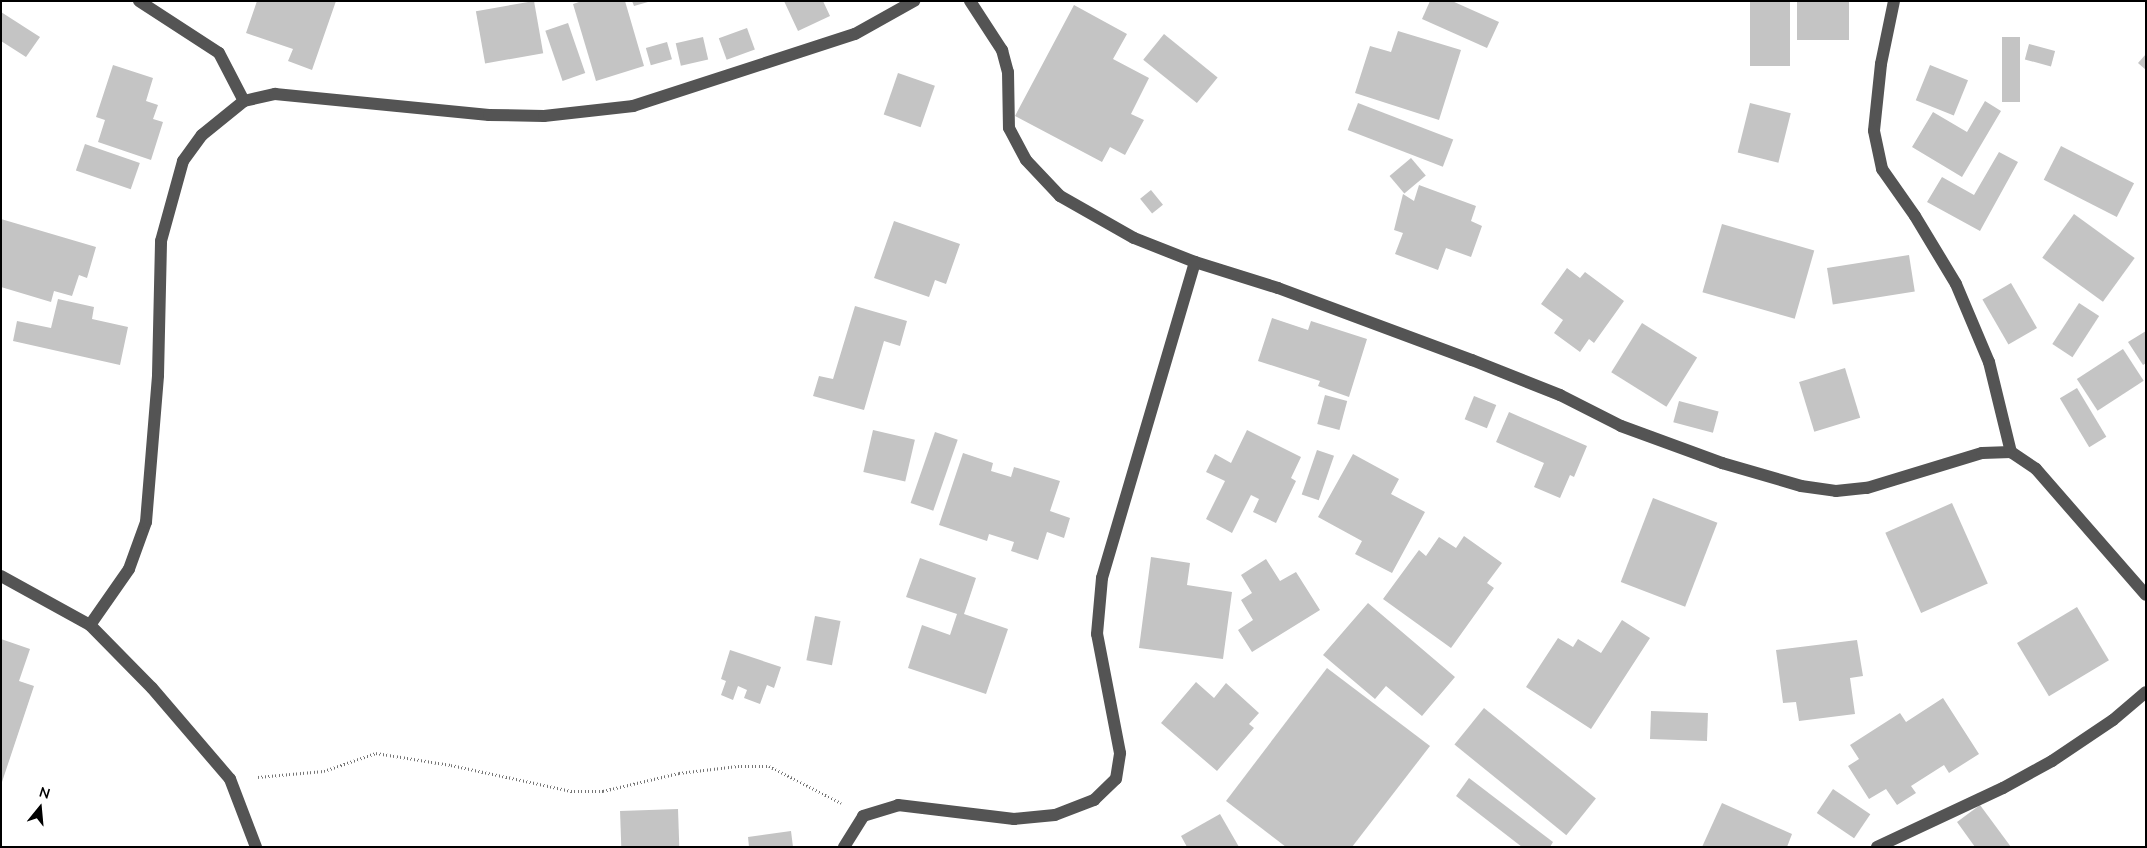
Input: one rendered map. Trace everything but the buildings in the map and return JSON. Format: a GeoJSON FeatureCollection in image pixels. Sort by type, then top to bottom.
{"type":"FeatureCollection","features":[{"type":"Feature","properties":{"kind":"street"},"geometry":{"type":"LineString","coordinates":[[139,1],[219,53],[244,101]]}},
{"type":"Feature","properties":{"kind":"street"},"geometry":{"type":"LineString","coordinates":[[90,625],[129,569],[146,522],[158,375],[161,242],[183,161],[202,135],[244,101],[275,94],[480,114],[544,116],[633,106],[856,34],[914,1]]}},
{"type":"Feature","properties":{"kind":"street"},"geometry":{"type":"LineString","coordinates":[[970,1],[1002,50],[1008,72],[1009,128],[1026,160],[1060,196],[1134,238],[1196,262],[1278,288],[1472,360],[1560,396],[1620,426],[1722,463],[1801,486],[1836,491],[1867,488],[1982,452],[2011,452],[2036,469],[2146,596]]}},
{"type":"Feature","properties":{"kind":"street"},"geometry":{"type":"LineString","coordinates":[[1894,1],[1881,64],[1874,131],[1882,168],[1915,216],[1956,284],[1989,362],[2011,452]]}},
{"type":"Feature","properties":{"kind":"street"},"geometry":{"type":"LineString","coordinates":[[844,847],[863,816],[898,805],[1014,819],[1055,815],[1094,800],[1116,779],[1120,753],[1097,634],[1102,578],[1196,262]]}},
{"type":"Feature","properties":{"kind":"street"},"geometry":{"type":"LineString","coordinates":[[1,576],[90,625],[152,688],[230,779],[256,847]]}},
{"type":"Feature","properties":{"kind":"street"},"geometry":{"type":"LineString","coordinates":[[1878,847],[2003,788],[2052,761],[2113,720],[2146,692]]}},
{"type":"Feature","properties":{"kind":"path"},"geometry":{"type":"LineString","coordinates":[[230,779],[324,771],[376,753],[451,765],[571,791],[603,791],[679,773],[738,766],[770,766],[810,785],[863,816]]}}]}
